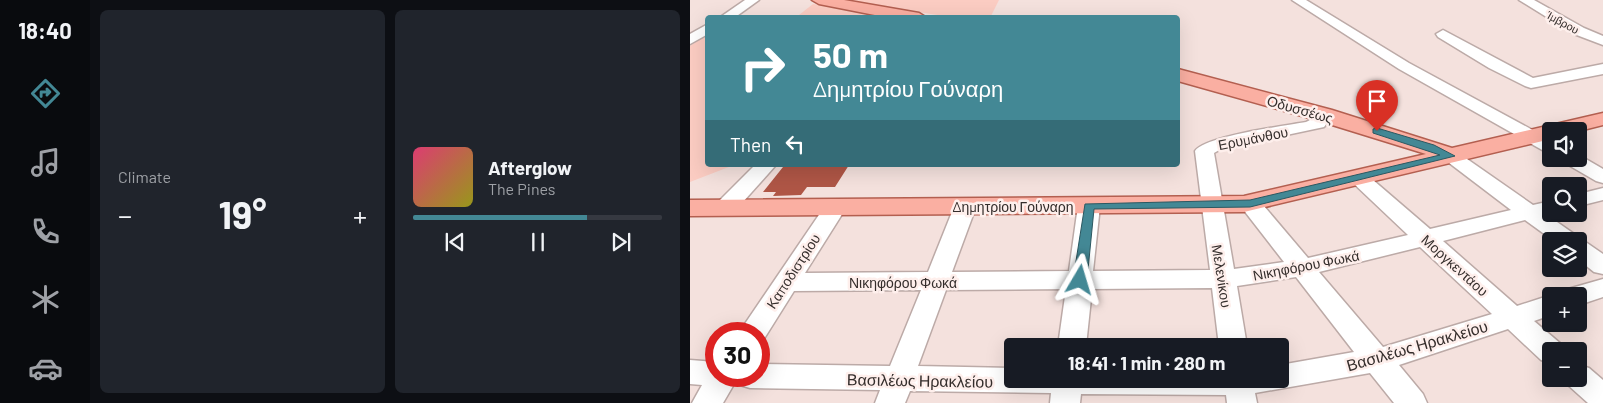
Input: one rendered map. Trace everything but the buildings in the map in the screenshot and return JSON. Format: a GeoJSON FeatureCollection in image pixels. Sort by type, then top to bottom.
{"type":"FeatureCollection","features":[{"type":"Feature","properties":{"kind":"main road"},"geometry":{"type":"LineString","coordinates":[[825,1],[900,15]]}},
{"type":"Feature","properties":{"kind":"main road","name":"Οδυσσέως"},"geometry":{"type":"LineString","coordinates":[[1180,76],[1324,115],[1430,147],[1450,156]]}},
{"type":"Feature","properties":{"kind":"main road","name":"Δημητρίου Γούναρη"},"geometry":{"type":"LineString","coordinates":[[690,208],[1250,204],[1450,156],[1542,137]]}},
{"type":"Feature","properties":{"kind":"street"},"geometry":{"type":"LineString","coordinates":[[730,15],[752,0]]}},
{"type":"Feature","properties":{"kind":"street"},"geometry":{"type":"LineString","coordinates":[[1298,0],[1404,66],[1542,134]]}},
{"type":"Feature","properties":{"kind":"street","name":"Ίμβρου"},"geometry":{"type":"LineString","coordinates":[[1525,0],[1578,31],[1603,41]]}},
{"type":"Feature","properties":{"kind":"street"},"geometry":{"type":"LineString","coordinates":[[690,40],[700,30]]}},
{"type":"Feature","properties":{"kind":"street"},"geometry":{"type":"LineString","coordinates":[[1443,34],[1499,68],[1531,83],[1603,69]]}},
{"type":"Feature","properties":{"kind":"street","name":"Ερυμάνθου"},"geometry":{"type":"LineString","coordinates":[[1211,205],[1204,153],[1206,148],[1310,126],[1318,123],[1324,115]]}},
{"type":"Feature","properties":{"kind":"street"},"geometry":{"type":"LineString","coordinates":[[1450,156],[1540,210],[1561,232]]}},
{"type":"Feature","properties":{"kind":"street"},"geometry":{"type":"LineString","coordinates":[[725,208],[764,167]]}},
{"type":"Feature","properties":{"kind":"street"},"geometry":{"type":"LineString","coordinates":[[1586,167],[1603,177]]}},
{"type":"Feature","properties":{"kind":"street","name":"Μοργκεντάου"},"geometry":{"type":"LineString","coordinates":[[1359,178],[1542,344]]}},
{"type":"Feature","properties":{"kind":"street"},"geometry":{"type":"LineString","coordinates":[[1587,198],[1603,194]]}},
{"type":"Feature","properties":{"kind":"street"},"geometry":{"type":"LineString","coordinates":[[1250,204],[1412,403]]}},
{"type":"Feature","properties":{"kind":"street","name":"Μελενίκου"},"geometry":{"type":"LineString","coordinates":[[1211,205],[1232,338]]}},
{"type":"Feature","properties":{"kind":"street"},"geometry":{"type":"LineString","coordinates":[[1073,338],[1089,206]]}},
{"type":"Feature","properties":{"kind":"street"},"geometry":{"type":"LineString","coordinates":[[894,391],[965,207]]}},
{"type":"Feature","properties":{"kind":"street","name":"Καποδιστρίου"},"geometry":{"type":"LineString","coordinates":[[760,322],[834,208]]}},
{"type":"Feature","properties":{"kind":"street","name":"Νικηφόρου Φωκά"},"geometry":{"type":"LineString","coordinates":[[786,282],[1223,279],[1302,268],[1540,210]]}},
{"type":"Feature","properties":{"kind":"street"},"geometry":{"type":"LineString","coordinates":[[1587,254],[1603,266]]}},
{"type":"Feature","properties":{"kind":"street"},"geometry":{"type":"LineString","coordinates":[[1587,293],[1603,288]]}},
{"type":"Feature","properties":{"kind":"street","name":"Βασιλέως Ηρακλείου"},"geometry":{"type":"LineString","coordinates":[[1289,375],[1377,360],[1542,308]]}},
{"type":"Feature","properties":{"kind":"street"},"geometry":{"type":"LineString","coordinates":[[690,372],[705,373]]}},
{"type":"Feature","properties":{"kind":"street","name":"Βασιλέως Ηρακλείου"},"geometry":{"type":"LineString","coordinates":[[770,378],[894,391],[1067,388]]}},
{"type":"Feature","properties":{"kind":"street"},"geometry":{"type":"LineString","coordinates":[[1587,384],[1603,398]]}},
{"type":"Feature","properties":{"kind":"street"},"geometry":{"type":"LineString","coordinates":[[707,403],[717,387]]}},
{"type":"Feature","properties":{"kind":"shaded area"},"geometry":{"type":"Polygon","coordinates":[[[842,0],[999,0],[992,15],[937,15],[842,0]]]}},
{"type":"Feature","properties":{"kind":"shaded area"},"geometry":{"type":"Polygon","coordinates":[[[813,4],[885,15],[799,15],[813,4]]]}},
{"type":"Feature","properties":{"kind":"shaded area"},"geometry":{"type":"Polygon","coordinates":[[[705,35],[705,167],[729,167],[690,182],[690,46],[705,35]]]}},
{"type":"Feature","properties":{"kind":"route"},"geometry":{"type":"LineString","coordinates":[[1080,280],[1089,206],[1250,204],[1450,156],[1430,147],[1377,131]]}}]}
